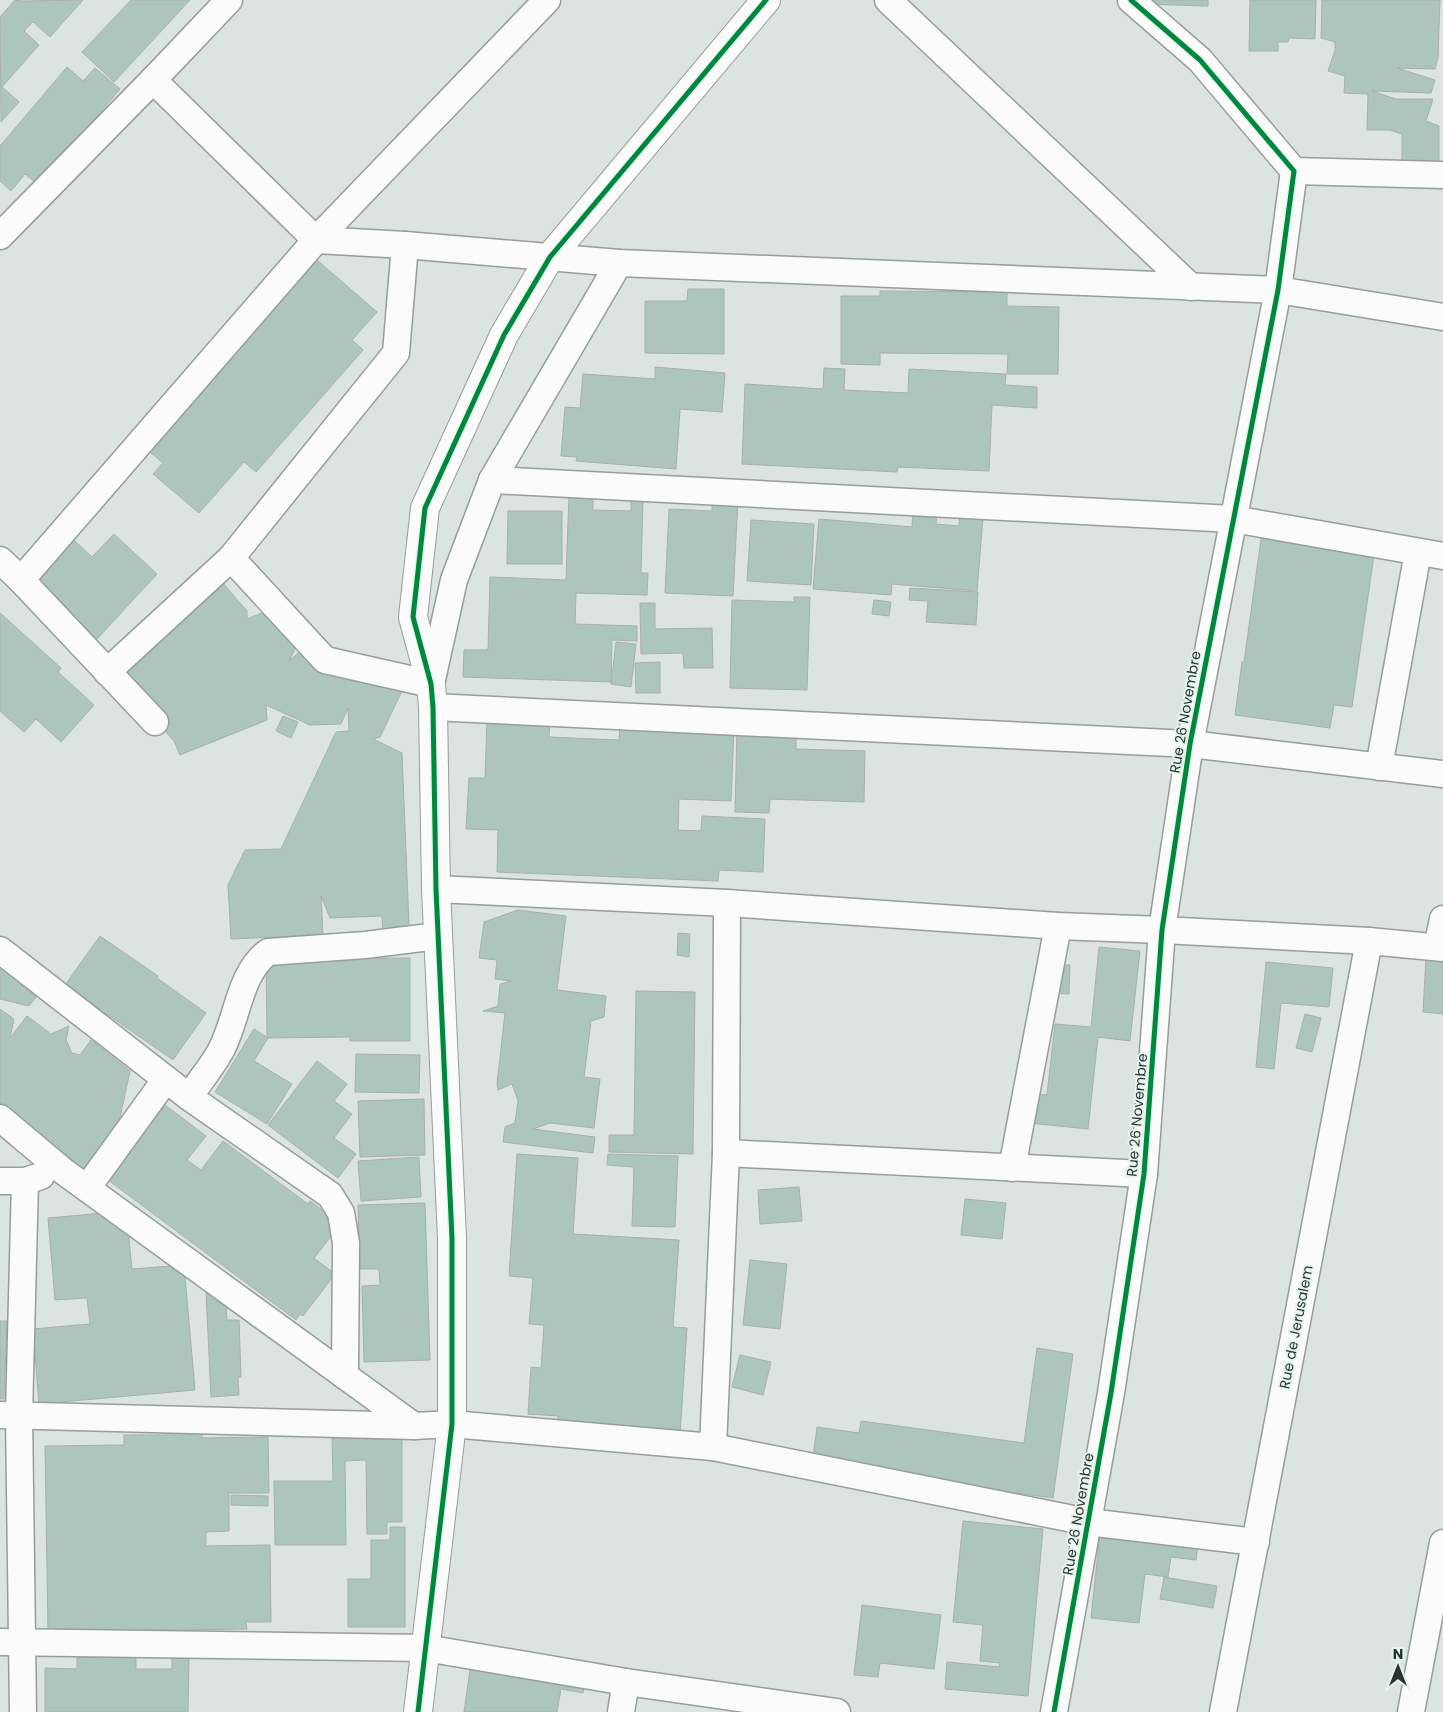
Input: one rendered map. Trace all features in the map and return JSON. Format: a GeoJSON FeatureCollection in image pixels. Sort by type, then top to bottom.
{"type":"FeatureCollection","features":[{"type":"Feature","properties":{"kind":"street"},"geometry":{"type":"LineString","coordinates":[[0,236],[153,80],[228,0]]}},
{"type":"Feature","properties":{"kind":"street"},"geometry":{"type":"LineString","coordinates":[[21,580],[316,240],[547,0]]}},
{"type":"Feature","properties":{"kind":"street"},"geometry":{"type":"LineString","coordinates":[[432,696],[413,617],[424,508],[504,335],[550,257],[766,0]]}},
{"type":"Feature","properties":{"kind":"street"},"geometry":{"type":"LineString","coordinates":[[888,0],[1191,287]]}},
{"type":"Feature","properties":{"kind":"street"},"geometry":{"type":"LineString","coordinates":[[1131,0],[1200,60],[1294,171],[1443,175]]}},
{"type":"Feature","properties":{"kind":"street"},"geometry":{"type":"LineString","coordinates":[[153,80],[316,240],[404,245],[619,263],[1278,290],[1443,317]]}},
{"type":"Feature","properties":{"kind":"street","name":"Rue 26 Novembre"},"geometry":{"type":"LineString","coordinates":[[1054,1712],[1111,1394],[1144,1174],[1162,930],[1190,744],[1278,290],[1294,171]]}},
{"type":"Feature","properties":{"kind":"street"},"geometry":{"type":"LineString","coordinates":[[108,672],[231,558],[396,353],[404,245]]}},
{"type":"Feature","properties":{"kind":"street"},"geometry":{"type":"LineString","coordinates":[[418,1712],[424,1648],[452,1424],[452,1238],[436,889],[432,696],[454,580],[492,480],[619,263]]}},
{"type":"Feature","properties":{"kind":"street"},"geometry":{"type":"LineString","coordinates":[[492,480],[1233,518],[1431,554],[1379,767]]}},
{"type":"Feature","properties":{"kind":"street"},"geometry":{"type":"LineString","coordinates":[[231,558],[325,660],[432,696],[1190,744],[1443,774]]}},
{"type":"Feature","properties":{"kind":"street"},"geometry":{"type":"LineString","coordinates":[[0,560],[155,722]]}},
{"type":"Feature","properties":{"kind":"street"},"geometry":{"type":"LineString","coordinates":[[436,889],[727,903],[1058,926],[1369,941],[1440,948],[1443,920]]}},
{"type":"Feature","properties":{"kind":"street"},"geometry":{"type":"LineString","coordinates":[[713,1447],[726,1153],[727,903]]}},
{"type":"Feature","properties":{"kind":"street"},"geometry":{"type":"LineString","coordinates":[[1012,1168],[1058,926]]}},
{"type":"Feature","properties":{"kind":"street"},"geometry":{"type":"LineString","coordinates":[[189,1097],[221,1052],[249,974],[268,952],[365,945],[438,936]]}},
{"type":"Feature","properties":{"kind":"street","name":"Rue de Jerusalem"},"geometry":{"type":"LineString","coordinates":[[1223,1712],[1369,941]]}},
{"type":"Feature","properties":{"kind":"street"},"geometry":{"type":"LineString","coordinates":[[0,950],[189,1097],[330,1196],[341,1213],[346,1243],[345,1376]]}},
{"type":"Feature","properties":{"kind":"street"},"geometry":{"type":"LineString","coordinates":[[87,1188],[166,1079]]}},
{"type":"Feature","properties":{"kind":"street"},"geometry":{"type":"LineString","coordinates":[[0,1118],[63,1171],[414,1426]]}},
{"type":"Feature","properties":{"kind":"street"},"geometry":{"type":"LineString","coordinates":[[726,1153],[1144,1174]]}},
{"type":"Feature","properties":{"kind":"street"},"geometry":{"type":"LineString","coordinates":[[23,1712],[11,1642],[12,1181],[63,1171]]}},
{"type":"Feature","properties":{"kind":"street"},"geometry":{"type":"LineString","coordinates":[[10,1415],[414,1426],[452,1424],[713,1447],[1088,1522],[1256,1542]]}},
{"type":"Feature","properties":{"kind":"street"},"geometry":{"type":"LineString","coordinates":[[1416,1711],[1443,1543]]}},
{"type":"Feature","properties":{"kind":"street"},"geometry":{"type":"LineString","coordinates":[[11,1642],[424,1648],[626,1682],[837,1712]]}},
{"type":"Feature","properties":{"kind":"street"},"geometry":{"type":"LineString","coordinates":[[621,1712],[626,1682]]}},
{"type":"Feature","properties":{"kind":"building"},"geometry":{"type":"Polygon","coordinates":[[[15,0],[83,0],[50,37],[33,22],[24,31],[39,45],[2,87],[19,102],[1,122],[0,17],[15,0]]]}},
{"type":"Feature","properties":{"kind":"building"},"geometry":{"type":"Polygon","coordinates":[[[131,0],[190,0],[114,82],[82,52],[131,0]]]}},
{"type":"Feature","properties":{"kind":"building"},"geometry":{"type":"Polygon","coordinates":[[[1143,0],[1208,0],[1208,6],[1143,4],[1143,0]]]}},
{"type":"Feature","properties":{"kind":"building"},"geometry":{"type":"Polygon","coordinates":[[[1250,0],[1316,0],[1315,39],[1289,38],[1288,42],[1278,42],[1278,51],[1249,51],[1250,0]]]}},
{"type":"Feature","properties":{"kind":"building"},"geometry":{"type":"Polygon","coordinates":[[[1322,0],[1440,0],[1438,58],[1435,69],[1397,68],[1435,80],[1431,93],[1372,91],[1396,99],[1433,99],[1426,121],[1439,126],[1439,164],[1402,162],[1402,134],[1390,130],[1367,130],[1368,94],[1344,93],[1345,76],[1328,71],[1335,50],[1335,42],[1321,38],[1322,0]]]}},
{"type":"Feature","properties":{"kind":"building"},"geometry":{"type":"Polygon","coordinates":[[[67,67],[83,81],[95,68],[120,89],[39,185],[25,174],[11,191],[0,181],[0,146],[67,67]]]}},
{"type":"Feature","properties":{"kind":"building"},"geometry":{"type":"Polygon","coordinates":[[[317,260],[377,312],[352,340],[363,350],[256,472],[244,462],[199,513],[153,474],[163,463],[150,452],[317,260]]]}},
{"type":"Feature","properties":{"kind":"building"},"geometry":{"type":"Polygon","coordinates":[[[688,289],[724,289],[724,354],[645,353],[645,301],[687,301],[688,289]]]}},
{"type":"Feature","properties":{"kind":"building"},"geometry":{"type":"Polygon","coordinates":[[[880,291],[1007,292],[1007,306],[1059,307],[1058,374],[1007,374],[1008,354],[880,353],[880,365],[841,364],[841,296],[880,296],[880,291]]]}},
{"type":"Feature","properties":{"kind":"building"},"geometry":{"type":"Polygon","coordinates":[[[655,367],[725,373],[722,412],[680,409],[676,469],[576,461],[577,457],[561,456],[565,407],[580,408],[583,374],[655,379],[655,367]]]}},
{"type":"Feature","properties":{"kind":"building"},"geometry":{"type":"Polygon","coordinates":[[[824,368],[845,369],[844,390],[908,393],[909,369],[1006,374],[1005,385],[1037,387],[1037,408],[992,405],[989,471],[898,467],[897,472],[742,464],[745,384],[823,389],[824,368]]]}},
{"type":"Feature","properties":{"kind":"building"},"geometry":{"type":"Polygon","coordinates":[[[569,495],[593,496],[593,510],[631,511],[631,498],[643,499],[641,573],[648,573],[647,595],[576,593],[575,624],[637,626],[637,641],[612,640],[611,682],[463,677],[464,650],[488,650],[490,577],[566,580],[569,495]]]}},
{"type":"Feature","properties":{"kind":"building"},"geometry":{"type":"Polygon","coordinates":[[[712,499],[738,500],[733,596],[665,593],[669,509],[712,511],[712,499]]]}},
{"type":"Feature","properties":{"kind":"building"},"geometry":{"type":"Polygon","coordinates":[[[508,511],[562,511],[562,564],[507,564],[508,511]]]}},
{"type":"Feature","properties":{"kind":"building"},"geometry":{"type":"Polygon","coordinates":[[[913,512],[937,514],[936,524],[959,526],[960,515],[983,517],[977,591],[892,584],[891,595],[813,589],[819,519],[912,527],[913,512]]]}},
{"type":"Feature","properties":{"kind":"building"},"geometry":{"type":"Polygon","coordinates":[[[751,520],[814,524],[811,585],[747,581],[751,520]]]}},
{"type":"Feature","properties":{"kind":"building"},"geometry":{"type":"Polygon","coordinates":[[[1262,532],[1375,548],[1352,707],[1334,705],[1330,728],[1235,715],[1262,532]]]}},
{"type":"Feature","properties":{"kind":"building"},"geometry":{"type":"Polygon","coordinates":[[[67,534],[92,557],[114,534],[157,574],[85,652],[16,588],[67,534]]]}},
{"type":"Feature","properties":{"kind":"building"},"geometry":{"type":"Polygon","coordinates":[[[221,581],[247,611],[247,619],[269,610],[298,643],[289,661],[306,646],[402,691],[380,737],[373,739],[402,753],[410,949],[384,950],[382,916],[330,918],[321,896],[323,935],[231,939],[228,885],[245,850],[281,849],[336,732],[349,731],[348,708],[341,724],[310,725],[266,705],[267,720],[180,755],[174,741],[115,673],[221,581]]]}},
{"type":"Feature","properties":{"kind":"building"},"geometry":{"type":"Polygon","coordinates":[[[910,588],[978,592],[976,625],[926,622],[928,601],[909,600],[910,588]]]}},
{"type":"Feature","properties":{"kind":"building"},"geometry":{"type":"Polygon","coordinates":[[[794,597],[810,597],[807,690],[730,688],[732,600],[794,602],[794,597]]]}},
{"type":"Feature","properties":{"kind":"building"},"geometry":{"type":"Polygon","coordinates":[[[874,600],[891,602],[889,616],[872,614],[874,600]]]}},
{"type":"Feature","properties":{"kind":"building"},"geometry":{"type":"Polygon","coordinates":[[[640,603],[655,603],[655,629],[712,628],[713,668],[684,668],[683,653],[641,654],[640,603]]]}},
{"type":"Feature","properties":{"kind":"building"},"geometry":{"type":"Polygon","coordinates":[[[0,613],[61,668],[58,672],[94,705],[61,742],[36,719],[24,732],[0,711],[0,613]]]}},
{"type":"Feature","properties":{"kind":"building"},"geometry":{"type":"Polygon","coordinates":[[[616,642],[636,644],[631,687],[611,684],[616,642]]]}},
{"type":"Feature","properties":{"kind":"building"},"geometry":{"type":"Polygon","coordinates":[[[660,662],[660,693],[636,693],[635,663],[660,662]]]}},
{"type":"Feature","properties":{"kind":"building"},"geometry":{"type":"Polygon","coordinates":[[[283,716],[298,722],[291,738],[276,731],[283,716]]]}},
{"type":"Feature","properties":{"kind":"building"},"geometry":{"type":"Polygon","coordinates":[[[487,719],[550,721],[549,737],[619,740],[620,725],[734,730],[731,801],[679,799],[678,830],[701,831],[702,816],[765,819],[763,872],[719,870],[718,881],[497,872],[498,830],[466,829],[469,778],[485,778],[487,719]]]}},
{"type":"Feature","properties":{"kind":"building"},"geometry":{"type":"Polygon","coordinates":[[[737,728],[796,730],[796,749],[865,751],[864,802],[770,799],[769,813],[735,812],[737,728]]]}},
{"type":"Feature","properties":{"kind":"building"},"geometry":{"type":"Polygon","coordinates":[[[518,910],[566,916],[557,990],[606,996],[604,1017],[591,1021],[584,1077],[600,1079],[594,1128],[550,1123],[533,1129],[595,1137],[593,1153],[503,1142],[505,1127],[515,1123],[518,1101],[512,1084],[498,1090],[497,1084],[505,1013],[483,1011],[498,1006],[500,984],[511,981],[495,979],[497,960],[479,958],[484,922],[518,910]]]}},
{"type":"Feature","properties":{"kind":"building"},"geometry":{"type":"Polygon","coordinates":[[[678,933],[690,934],[689,957],[677,955],[678,933]]]}},
{"type":"Feature","properties":{"kind":"building"},"geometry":{"type":"Polygon","coordinates":[[[100,936],[158,976],[157,978],[206,1013],[173,1060],[65,985],[100,936]]]}},
{"type":"Feature","properties":{"kind":"building"},"geometry":{"type":"Polygon","coordinates":[[[1099,947],[1140,951],[1130,1041],[1098,1037],[1088,1129],[1029,1123],[1032,1094],[1047,1095],[1055,1024],[1091,1027],[1099,947]]]}},
{"type":"Feature","properties":{"kind":"building"},"geometry":{"type":"Polygon","coordinates":[[[1426,957],[1443,958],[1443,1014],[1423,1012],[1426,957]]]}},
{"type":"Feature","properties":{"kind":"building"},"geometry":{"type":"Polygon","coordinates":[[[410,958],[410,1041],[350,1041],[350,1037],[267,1038],[266,959],[410,958]]]}},
{"type":"Feature","properties":{"kind":"building"},"geometry":{"type":"Polygon","coordinates":[[[0,962],[32,987],[36,997],[29,1006],[0,999],[0,962]]]}},
{"type":"Feature","properties":{"kind":"building"},"geometry":{"type":"Polygon","coordinates":[[[1266,962],[1333,968],[1329,1007],[1281,1003],[1274,1069],[1256,1067],[1266,962]]]}},
{"type":"Feature","properties":{"kind":"building"},"geometry":{"type":"Polygon","coordinates":[[[1051,964],[1070,965],[1069,994],[1049,993],[1051,964]]]}},
{"type":"Feature","properties":{"kind":"building"},"geometry":{"type":"Polygon","coordinates":[[[636,991],[695,992],[693,1154],[609,1152],[609,1135],[634,1135],[636,991]]]}},
{"type":"Feature","properties":{"kind":"building"},"geometry":{"type":"Polygon","coordinates":[[[0,1009],[14,1019],[10,1038],[27,1016],[51,1034],[69,1026],[66,1040],[72,1053],[80,1055],[91,1040],[130,1071],[119,1122],[82,1170],[0,1107],[0,1009]]]}},
{"type":"Feature","properties":{"kind":"building"},"geometry":{"type":"Polygon","coordinates":[[[1305,1014],[1321,1018],[1312,1052],[1296,1048],[1305,1014]]]}},
{"type":"Feature","properties":{"kind":"building"},"geometry":{"type":"Polygon","coordinates":[[[254,1029],[268,1038],[254,1061],[292,1084],[267,1124],[215,1092],[254,1029]]]}},
{"type":"Feature","properties":{"kind":"building"},"geometry":{"type":"Polygon","coordinates":[[[356,1054],[420,1055],[419,1093],[355,1092],[356,1054]]]}},
{"type":"Feature","properties":{"kind":"building"},"geometry":{"type":"Polygon","coordinates":[[[317,1061],[347,1084],[334,1101],[352,1114],[334,1138],[356,1154],[338,1178],[268,1125],[317,1061]]]}},
{"type":"Feature","properties":{"kind":"building"},"geometry":{"type":"Polygon","coordinates":[[[424,1099],[425,1155],[360,1157],[358,1101],[424,1099]]]}},
{"type":"Feature","properties":{"kind":"building"},"geometry":{"type":"Polygon","coordinates":[[[165,1105],[206,1136],[187,1160],[201,1170],[223,1141],[308,1204],[310,1201],[341,1224],[314,1258],[335,1274],[303,1316],[300,1314],[296,1320],[108,1180],[165,1105]]]}},
{"type":"Feature","properties":{"kind":"building"},"geometry":{"type":"Polygon","coordinates":[[[517,1154],[578,1158],[573,1234],[679,1240],[673,1327],[687,1328],[680,1436],[556,1439],[558,1416],[528,1414],[531,1367],[541,1368],[544,1325],[529,1324],[533,1278],[509,1276],[517,1154]]]}},
{"type":"Feature","properties":{"kind":"building"},"geometry":{"type":"Polygon","coordinates":[[[608,1154],[678,1156],[675,1227],[632,1226],[634,1167],[607,1165],[608,1154]]]}},
{"type":"Feature","properties":{"kind":"building"},"geometry":{"type":"Polygon","coordinates":[[[419,1157],[421,1197],[361,1201],[358,1161],[419,1157]]]}},
{"type":"Feature","properties":{"kind":"building"},"geometry":{"type":"Polygon","coordinates":[[[799,1187],[802,1221],[760,1224],[758,1190],[799,1187]]]}},
{"type":"Feature","properties":{"kind":"building"},"geometry":{"type":"Polygon","coordinates":[[[965,1199],[1006,1203],[1002,1239],[961,1235],[965,1199]]]}},
{"type":"Feature","properties":{"kind":"building"},"geometry":{"type":"Polygon","coordinates":[[[425,1203],[430,1360],[364,1362],[362,1286],[380,1285],[379,1269],[360,1269],[358,1205],[425,1203]]]}},
{"type":"Feature","properties":{"kind":"building"},"geometry":{"type":"Polygon","coordinates":[[[126,1211],[132,1269],[184,1265],[195,1390],[39,1404],[33,1329],[90,1324],[87,1298],[55,1300],[48,1218],[126,1211]]]}},
{"type":"Feature","properties":{"kind":"building"},"geometry":{"type":"Polygon","coordinates":[[[750,1260],[787,1264],[780,1329],[743,1325],[750,1260]]]}},
{"type":"Feature","properties":{"kind":"building"},"geometry":{"type":"Polygon","coordinates":[[[225,1290],[227,1320],[239,1320],[241,1377],[238,1377],[239,1395],[211,1397],[206,1291],[225,1290]]]}},
{"type":"Feature","properties":{"kind":"building"},"geometry":{"type":"Polygon","coordinates":[[[0,1321],[7,1321],[4,1399],[0,1399],[0,1321]]]}},
{"type":"Feature","properties":{"kind":"building"},"geometry":{"type":"Polygon","coordinates":[[[1037,1348],[1073,1354],[1053,1498],[812,1465],[817,1427],[859,1433],[861,1421],[1024,1443],[1037,1348]]]}},
{"type":"Feature","properties":{"kind":"building"},"geometry":{"type":"Polygon","coordinates":[[[740,1355],[771,1362],[763,1395],[732,1387],[740,1355]]]}},
{"type":"Feature","properties":{"kind":"building"},"geometry":{"type":"Polygon","coordinates":[[[202,1428],[202,1438],[268,1437],[269,1493],[229,1493],[229,1531],[206,1532],[206,1546],[270,1545],[271,1622],[246,1622],[247,1629],[48,1632],[45,1446],[124,1445],[124,1435],[167,1435],[167,1429],[202,1428]]]}},
{"type":"Feature","properties":{"kind":"building"},"geometry":{"type":"Polygon","coordinates":[[[332,1434],[402,1434],[402,1522],[387,1522],[387,1534],[367,1534],[366,1460],[345,1461],[346,1545],[275,1545],[274,1481],[333,1481],[332,1434]]]}},
{"type":"Feature","properties":{"kind":"building"},"geometry":{"type":"Polygon","coordinates":[[[231,1495],[268,1496],[268,1506],[231,1505],[231,1495]]]}},
{"type":"Feature","properties":{"kind":"building"},"geometry":{"type":"Polygon","coordinates":[[[963,1521],[1043,1529],[1028,1696],[945,1689],[947,1662],[999,1667],[1000,1663],[980,1661],[983,1625],[953,1622],[963,1521]]]}},
{"type":"Feature","properties":{"kind":"building"},"geometry":{"type":"Polygon","coordinates":[[[1101,1523],[1198,1543],[1196,1560],[1171,1557],[1168,1577],[1145,1574],[1139,1623],[1091,1618],[1101,1523]]]}},
{"type":"Feature","properties":{"kind":"building"},"geometry":{"type":"Polygon","coordinates":[[[390,1527],[405,1527],[405,1627],[348,1627],[348,1579],[371,1579],[371,1540],[390,1540],[390,1527]]]}},
{"type":"Feature","properties":{"kind":"building"},"geometry":{"type":"Polygon","coordinates":[[[1164,1577],[1217,1586],[1213,1608],[1160,1599],[1164,1577]]]}},
{"type":"Feature","properties":{"kind":"building"},"geometry":{"type":"Polygon","coordinates":[[[862,1605],[941,1615],[934,1669],[880,1663],[878,1677],[854,1675],[862,1605]]]}},
{"type":"Feature","properties":{"kind":"building"},"geometry":{"type":"Polygon","coordinates":[[[77,1655],[136,1656],[136,1669],[172,1669],[172,1657],[189,1657],[188,1712],[45,1712],[45,1668],[77,1669],[77,1655]]]}},
{"type":"Feature","properties":{"kind":"building"},"geometry":{"type":"Polygon","coordinates":[[[472,1656],[585,1681],[583,1693],[561,1689],[557,1712],[464,1712],[472,1656]]]}},
{"type":"Feature","properties":{"kind":"cycle path"},"geometry":{"type":"LineString","coordinates":[[418,1712],[452,1424],[452,1238],[436,889],[433,707],[431,684],[413,617],[425,508],[504,335],[550,257],[766,0]]}},
{"type":"Feature","properties":{"kind":"cycle path"},"geometry":{"type":"LineString","coordinates":[[1054,1712],[1111,1393],[1144,1174],[1162,930],[1190,744],[1278,290],[1294,171],[1200,60],[1131,0]]}}]}
